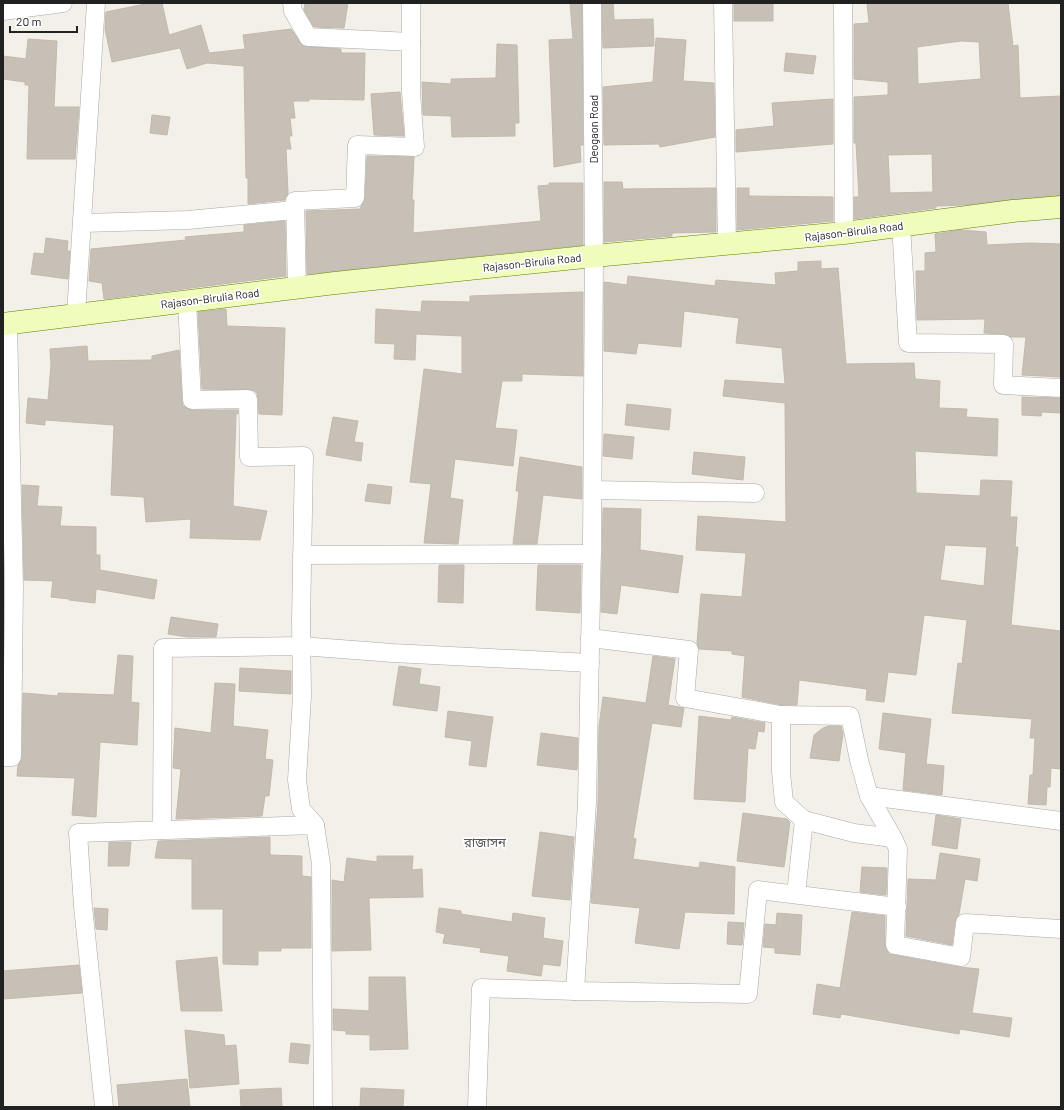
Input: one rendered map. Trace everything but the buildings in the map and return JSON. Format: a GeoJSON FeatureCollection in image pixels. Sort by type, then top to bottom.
{"type":"FeatureCollection","features":[{"type":"Feature","properties":{"kind":"street"},"geometry":{"type":"LineString","coordinates":[[3,11],[63,3]]}},
{"type":"Feature","properties":{"kind":"street"},"geometry":{"type":"LineString","coordinates":[[76,314],[96,3]]}},
{"type":"Feature","properties":{"kind":"street"},"geometry":{"type":"LineString","coordinates":[[292,3],[293,11],[308,37],[411,42]]}},
{"type":"Feature","properties":{"kind":"street"},"geometry":{"type":"LineString","coordinates":[[297,288],[295,200],[355,198],[357,145],[415,147],[411,3]]}},
{"type":"Feature","properties":{"kind":"street","name":"Deogaon Road"},"geometry":{"type":"LineString","coordinates":[[575,991],[587,803],[592,554],[594,256],[592,3]]}},
{"type":"Feature","properties":{"kind":"street"},"geometry":{"type":"LineString","coordinates":[[723,3],[727,245]]}},
{"type":"Feature","properties":{"kind":"street"},"geometry":{"type":"LineString","coordinates":[[843,3],[844,233]]}},
{"type":"Feature","properties":{"kind":"street","name":"Rajason-Birulia Road"},"geometry":{"type":"LineString","coordinates":[[6,324],[76,314],[297,288],[594,256],[727,245],[844,233],[1013,211],[1061,207]]}},
{"type":"Feature","properties":{"kind":"street"},"geometry":{"type":"LineString","coordinates":[[83,223],[188,220],[295,210]]}},
{"type":"Feature","properties":{"kind":"street"},"geometry":{"type":"LineString","coordinates":[[901,225],[908,343],[1004,344],[1003,385],[1061,388]]}},
{"type":"Feature","properties":{"kind":"street"},"geometry":{"type":"LineString","coordinates":[[187,301],[192,400],[248,399],[249,457],[304,456],[301,646],[302,696],[297,780],[300,809],[315,825],[321,864],[323,1107]]}},
{"type":"Feature","properties":{"kind":"street"},"geometry":{"type":"LineString","coordinates":[[3,757],[12,757],[8,636],[6,324]]}},
{"type":"Feature","properties":{"kind":"street"},"geometry":{"type":"LineString","coordinates":[[593,490],[755,493]]}},
{"type":"Feature","properties":{"kind":"street"},"geometry":{"type":"LineString","coordinates":[[302,555],[592,554]]}},
{"type":"Feature","properties":{"kind":"street"},"geometry":{"type":"LineString","coordinates":[[590,638],[689,650],[685,698],[781,715],[850,716],[859,760],[870,796],[898,849],[895,945],[961,956],[965,923],[1061,929]]}},
{"type":"Feature","properties":{"kind":"street"},"geometry":{"type":"LineString","coordinates":[[162,830],[163,648],[301,646],[393,653],[590,662]]}},
{"type":"Feature","properties":{"kind":"street"},"geometry":{"type":"LineString","coordinates":[[781,715],[781,772],[784,802],[804,820],[854,833],[893,838]]}},
{"type":"Feature","properties":{"kind":"street"},"geometry":{"type":"LineString","coordinates":[[870,796],[1061,821]]}},
{"type":"Feature","properties":{"kind":"street"},"geometry":{"type":"LineString","coordinates":[[796,894],[804,820]]}},
{"type":"Feature","properties":{"kind":"street"},"geometry":{"type":"LineString","coordinates":[[104,1107],[78,833],[315,825]]}},
{"type":"Feature","properties":{"kind":"street"},"geometry":{"type":"LineString","coordinates":[[477,1107],[481,988],[748,994],[758,890],[897,907]]}},
{"type":"Feature","properties":{"kind":"district","name":"রাজাসন"},"geometry":{"type":"Point","coordinates":[485,842]}}]}
